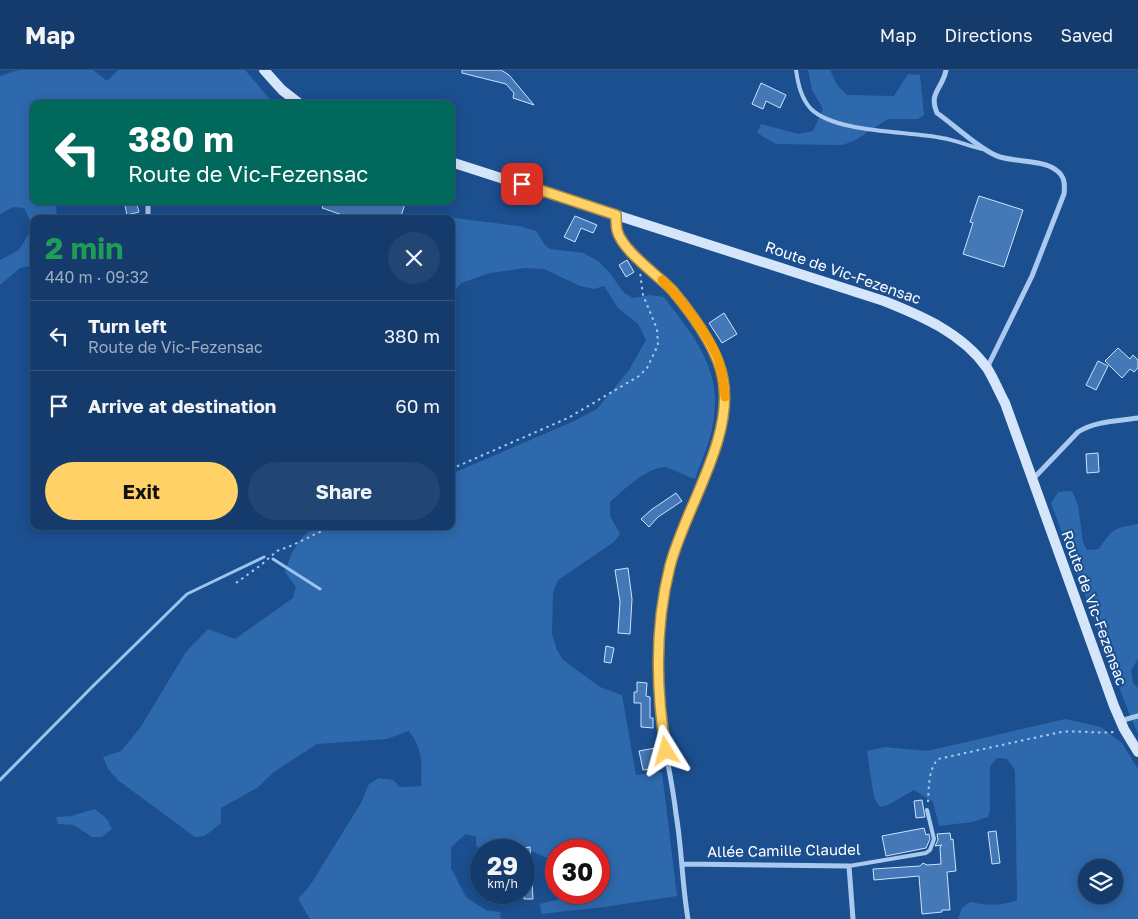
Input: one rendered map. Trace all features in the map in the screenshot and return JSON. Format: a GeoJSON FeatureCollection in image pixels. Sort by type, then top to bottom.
{"type":"FeatureCollection","features":[{"type":"Feature","properties":{"kind":"main road"},"geometry":{"type":"LineString","coordinates":[[264,70],[282,90],[295,100]]}},
{"type":"Feature","properties":{"kind":"main road","name":"Route de Vic-Fezensac"},"geometry":{"type":"LineString","coordinates":[[455,163],[884,301],[922,316],[950,333],[971,350],[987,368],[1005,403],[1122,725],[1138,752]]}},
{"type":"Feature","properties":{"kind":"street"},"geometry":{"type":"LineString","coordinates":[[946,70],[945,79],[934,97],[933,104],[937,112],[986,150],[999,157],[1048,165],[1056,169],[1062,176],[1065,184],[1064,194],[1032,276],[987,368]]}},
{"type":"Feature","properties":{"kind":"street"},"geometry":{"type":"LineString","coordinates":[[616,215],[617,230],[621,239],[672,291],[707,338],[718,358],[724,379],[725,399],[721,427],[714,453],[670,566],[661,628],[659,665],[663,735],[677,815],[688,919]]}},
{"type":"Feature","properties":{"kind":"street"},"geometry":{"type":"LineString","coordinates":[[1033,479],[1085,427],[1138,418]]}},
{"type":"Feature","properties":{"kind":"street"},"geometry":{"type":"LineString","coordinates":[[1122,725],[1138,716]]}},
{"type":"Feature","properties":{"kind":"street","name":"Allée Camille Claudel"},"geometry":{"type":"LineString","coordinates":[[682,864],[848,866]]}},
{"type":"Feature","properties":{"kind":"street"},"geometry":{"type":"LineString","coordinates":[[848,866],[853,919]]}},
{"type":"Feature","properties":{"kind":"lane"},"geometry":{"type":"LineString","coordinates":[[796,70],[798,86],[804,99],[822,117],[846,125],[942,138],[986,150]]}},
{"type":"Feature","properties":{"kind":"lane","name":"Allée Camille Claudel"},"geometry":{"type":"LineString","coordinates":[[848,866],[930,850],[934,839],[927,810]]}},
{"type":"Feature","properties":{"kind":"path"},"geometry":{"type":"LineString","coordinates":[[455,467],[568,418],[639,376],[647,368],[658,345],[657,330],[643,295],[641,274],[638,267]]}},
{"type":"Feature","properties":{"kind":"path"},"geometry":{"type":"LineString","coordinates":[[236,583],[261,565],[276,551],[324,530]]}},
{"type":"Feature","properties":{"kind":"path"},"geometry":{"type":"LineString","coordinates":[[927,810],[931,771],[933,764],[938,760],[1061,732],[1077,730],[1101,734],[1122,725]]}},
{"type":"Feature","properties":{"kind":"shaded area"},"geometry":{"type":"Polygon","coordinates":[[[19,70],[93,70],[107,81],[118,70],[245,70],[271,100],[30,100],[30,205],[56,205],[57,215],[30,215],[30,221],[24,208],[13,207],[0,214],[0,76],[19,70]]]}},
{"type":"Feature","properties":{"kind":"shaded area"},"geometry":{"type":"Polygon","coordinates":[[[808,70],[830,70],[837,85],[847,95],[894,96],[908,74],[920,75],[924,115],[918,119],[888,119],[854,141],[842,145],[776,144],[757,133],[761,124],[798,134],[813,131],[823,109],[812,90],[808,70]]]}},
{"type":"Feature","properties":{"kind":"shaded area"},"geometry":{"type":"Polygon","coordinates":[[[455,218],[519,226],[536,231],[550,249],[584,253],[599,262],[609,272],[624,293],[633,298],[650,295],[664,297],[694,338],[709,367],[715,399],[713,425],[695,479],[666,467],[658,468],[643,475],[629,486],[610,502],[610,516],[620,534],[614,542],[558,580],[553,592],[552,634],[557,650],[563,660],[600,687],[622,695],[636,775],[662,772],[677,896],[541,914],[540,904],[545,903],[610,904],[610,839],[545,839],[545,857],[535,853],[535,839],[476,839],[476,837],[466,834],[451,847],[451,868],[466,897],[470,900],[470,904],[477,904],[486,910],[500,912],[501,919],[310,919],[298,899],[309,887],[361,803],[369,784],[379,778],[393,780],[400,787],[421,786],[419,751],[409,731],[387,739],[317,744],[274,772],[257,788],[221,808],[221,823],[205,836],[195,837],[119,781],[108,769],[103,757],[121,751],[140,728],[186,652],[208,629],[235,639],[293,598],[296,587],[285,572],[296,546],[311,530],[455,530],[455,472],[572,422],[597,409],[629,370],[646,340],[638,324],[618,308],[604,286],[594,289],[580,286],[544,269],[525,268],[490,273],[461,283],[455,290],[455,218]]]}},
{"type":"Feature","properties":{"kind":"shaded area"},"geometry":{"type":"Polygon","coordinates":[[[30,232],[30,266],[20,268],[0,285],[0,260],[19,250],[30,232]]]}},
{"type":"Feature","properties":{"kind":"shaded area"},"geometry":{"type":"Polygon","coordinates":[[[1072,491],[1078,505],[1083,542],[1087,550],[1099,549],[1114,530],[1138,524],[1138,659],[1131,670],[1133,683],[1138,688],[1138,734],[1051,503],[1058,492],[1072,491]]]}},
{"type":"Feature","properties":{"kind":"shaded area"},"geometry":{"type":"Polygon","coordinates":[[[1065,719],[1101,727],[1122,743],[1138,769],[1138,919],[958,919],[962,908],[970,902],[994,905],[1017,900],[1015,770],[1007,759],[997,758],[990,766],[990,810],[988,817],[972,822],[939,826],[933,802],[914,790],[888,805],[880,807],[874,798],[867,751],[885,747],[927,751],[1065,719]]]}},
{"type":"Feature","properties":{"kind":"shaded area"},"geometry":{"type":"Polygon","coordinates":[[[95,809],[107,819],[112,829],[102,837],[92,837],[74,825],[58,824],[56,817],[71,816],[95,809]]]}},
{"type":"Feature","properties":{"kind":"building"},"geometry":{"type":"Polygon","coordinates":[[[462,70],[501,70],[509,75],[534,105],[513,98],[514,93],[506,84],[462,73],[462,70]]]}},
{"type":"Feature","properties":{"kind":"building"},"geometry":{"type":"Polygon","coordinates":[[[761,83],[786,95],[780,108],[766,101],[763,109],[752,104],[761,83]]]}},
{"type":"Feature","properties":{"kind":"building"},"geometry":{"type":"Polygon","coordinates":[[[979,196],[1023,210],[1004,267],[963,254],[973,223],[970,222],[979,196]]]}},
{"type":"Feature","properties":{"kind":"building"},"geometry":{"type":"Polygon","coordinates":[[[125,205],[137,205],[139,212],[127,215],[125,205]]]}},
{"type":"Feature","properties":{"kind":"building"},"geometry":{"type":"Polygon","coordinates":[[[323,205],[405,205],[401,215],[342,215],[322,208],[323,205]]]}},
{"type":"Feature","properties":{"kind":"building"},"geometry":{"type":"Polygon","coordinates":[[[575,216],[597,225],[593,233],[581,228],[575,242],[564,237],[575,216]]]}},
{"type":"Feature","properties":{"kind":"building"},"geometry":{"type":"Polygon","coordinates":[[[627,260],[634,272],[626,277],[619,265],[627,260]]]}},
{"type":"Feature","properties":{"kind":"building"},"geometry":{"type":"Polygon","coordinates":[[[724,313],[737,334],[722,343],[709,323],[724,313]]]}},
{"type":"Feature","properties":{"kind":"building"},"geometry":{"type":"Polygon","coordinates":[[[1118,348],[1130,359],[1133,355],[1138,360],[1138,368],[1134,372],[1130,369],[1122,378],[1105,361],[1118,348]]]}},
{"type":"Feature","properties":{"kind":"building"},"geometry":{"type":"Polygon","coordinates":[[[1098,361],[1108,366],[1096,390],[1086,385],[1098,361]]]}},
{"type":"Feature","properties":{"kind":"building"},"geometry":{"type":"Polygon","coordinates":[[[1098,453],[1099,472],[1087,473],[1086,454],[1098,453]]]}},
{"type":"Feature","properties":{"kind":"building"},"geometry":{"type":"Polygon","coordinates":[[[676,493],[682,501],[658,517],[649,527],[641,519],[651,510],[676,493]]]}},
{"type":"Feature","properties":{"kind":"building"},"geometry":{"type":"Polygon","coordinates":[[[628,568],[632,599],[630,634],[618,633],[620,602],[615,570],[628,568]]]}},
{"type":"Feature","properties":{"kind":"building"},"geometry":{"type":"Polygon","coordinates":[[[606,646],[614,648],[611,663],[604,662],[606,646]]]}},
{"type":"Feature","properties":{"kind":"building"},"geometry":{"type":"Polygon","coordinates":[[[637,682],[647,683],[646,696],[650,697],[650,718],[653,718],[653,728],[641,727],[641,703],[634,703],[634,692],[637,692],[637,682]]]}},
{"type":"Feature","properties":{"kind":"building"},"geometry":{"type":"Polygon","coordinates":[[[655,748],[659,768],[643,770],[639,751],[655,748]]]}},
{"type":"Feature","properties":{"kind":"building"},"geometry":{"type":"Polygon","coordinates":[[[922,800],[925,817],[916,818],[914,801],[922,800]]]}},
{"type":"Feature","properties":{"kind":"building"},"geometry":{"type":"Polygon","coordinates":[[[924,828],[926,835],[929,834],[930,839],[926,848],[886,856],[882,836],[924,828]]]}},
{"type":"Feature","properties":{"kind":"building"},"geometry":{"type":"Polygon","coordinates":[[[996,831],[1000,863],[992,864],[988,832],[996,831]]]}},
{"type":"Feature","properties":{"kind":"building"},"geometry":{"type":"Polygon","coordinates":[[[950,833],[951,840],[953,839],[956,871],[947,872],[950,910],[922,914],[919,876],[874,880],[873,869],[920,866],[923,863],[927,865],[941,864],[940,847],[942,845],[935,846],[938,840],[937,834],[950,833]]]}},
{"type":"Feature","properties":{"kind":"waterway"},"geometry":{"type":"LineString","coordinates":[[0,780],[187,594],[264,557]]}},
{"type":"Feature","properties":{"kind":"waterway"},"geometry":{"type":"LineString","coordinates":[[273,559],[320,589]]}},
{"type":"Feature","properties":{"kind":"slow traffic"},"geometry":{"type":"LineString","coordinates":[[662,280],[707,338],[718,358],[724,379],[725,397]]}},
{"type":"Feature","properties":{"kind":"route"},"geometry":{"type":"LineString","coordinates":[[522,184],[616,215],[617,230],[621,239],[672,291],[707,338],[718,358],[724,379],[725,399],[721,427],[714,453],[670,566],[664,601],[659,665],[663,735],[666,751]]}}]}
